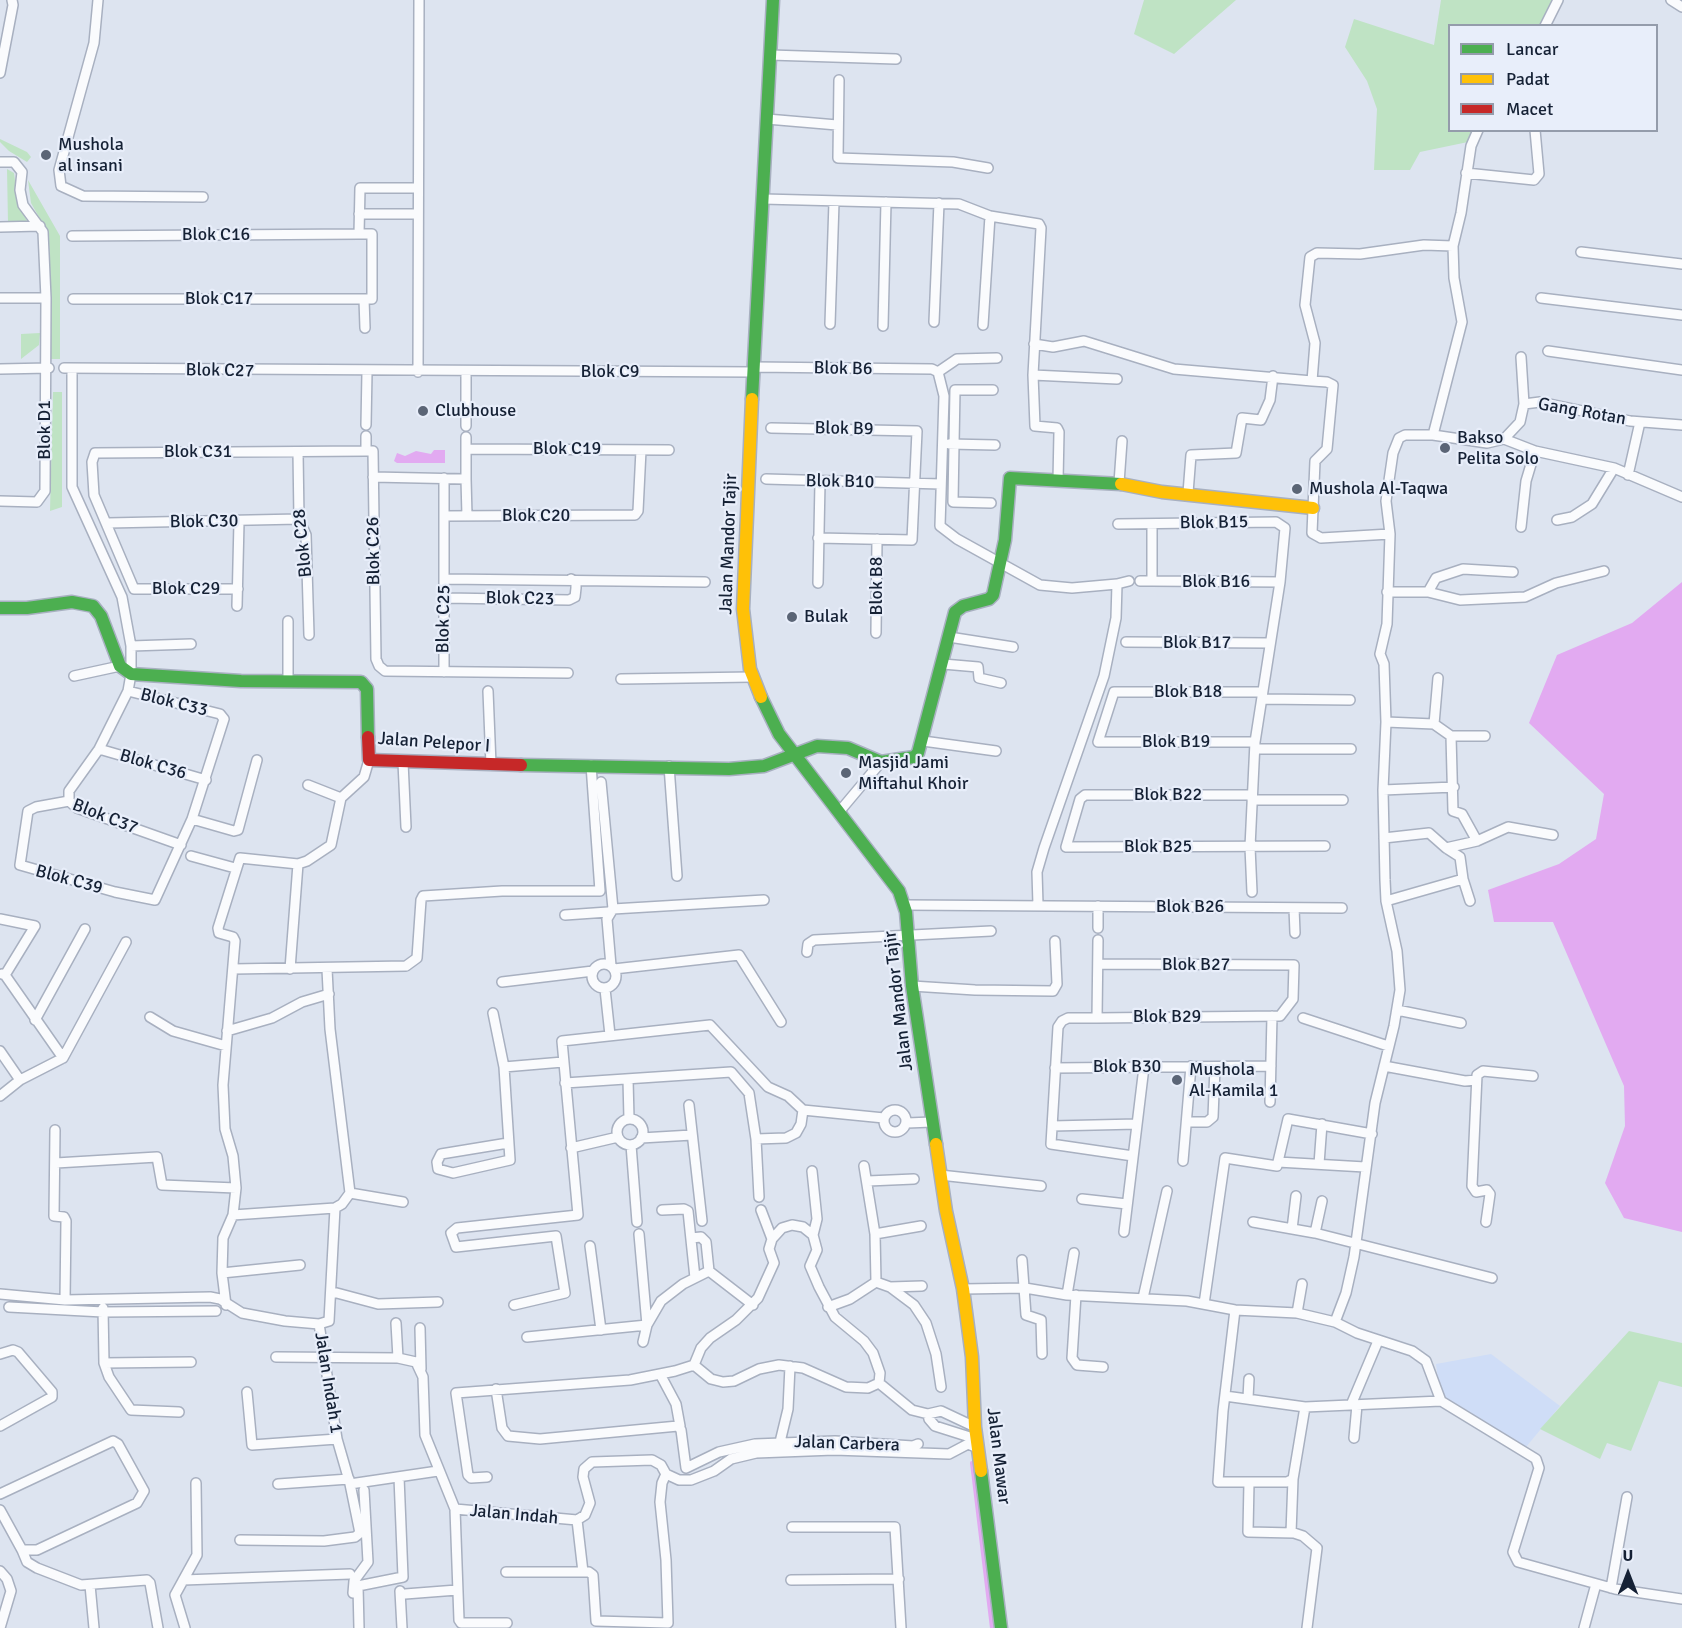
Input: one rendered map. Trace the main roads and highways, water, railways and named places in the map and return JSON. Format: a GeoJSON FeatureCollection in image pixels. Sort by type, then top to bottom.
{"type":"FeatureCollection","features":[{"type":"Feature","properties":{"kind":"waterway"},"geometry":{"type":"LineString","coordinates":[[972,1463],[992,1628]]}},
{"type":"Feature","properties":{"kind":"place","name":"Mushola al insani"},"geometry":{"type":"Point","coordinates":[46,155]}},
{"type":"Feature","properties":{"kind":"place","name":"Clubhouse"},"geometry":{"type":"Point","coordinates":[423,411]}},
{"type":"Feature","properties":{"kind":"place","name":"Bakso Pelita Solo"},"geometry":{"type":"Point","coordinates":[1445,448]}},
{"type":"Feature","properties":{"kind":"place","name":"Mushola Al-Taqwa"},"geometry":{"type":"Point","coordinates":[1297,489]}},
{"type":"Feature","properties":{"kind":"place","name":"Bulak"},"geometry":{"type":"Point","coordinates":[792,617]}},
{"type":"Feature","properties":{"kind":"place","name":"Masjid Jami Miftahul Khoir"},"geometry":{"type":"Point","coordinates":[846,773]}},
{"type":"Feature","properties":{"kind":"place","name":"Mushola Al-Kamila 1"},"geometry":{"type":"Point","coordinates":[1177,1080]}}]}
